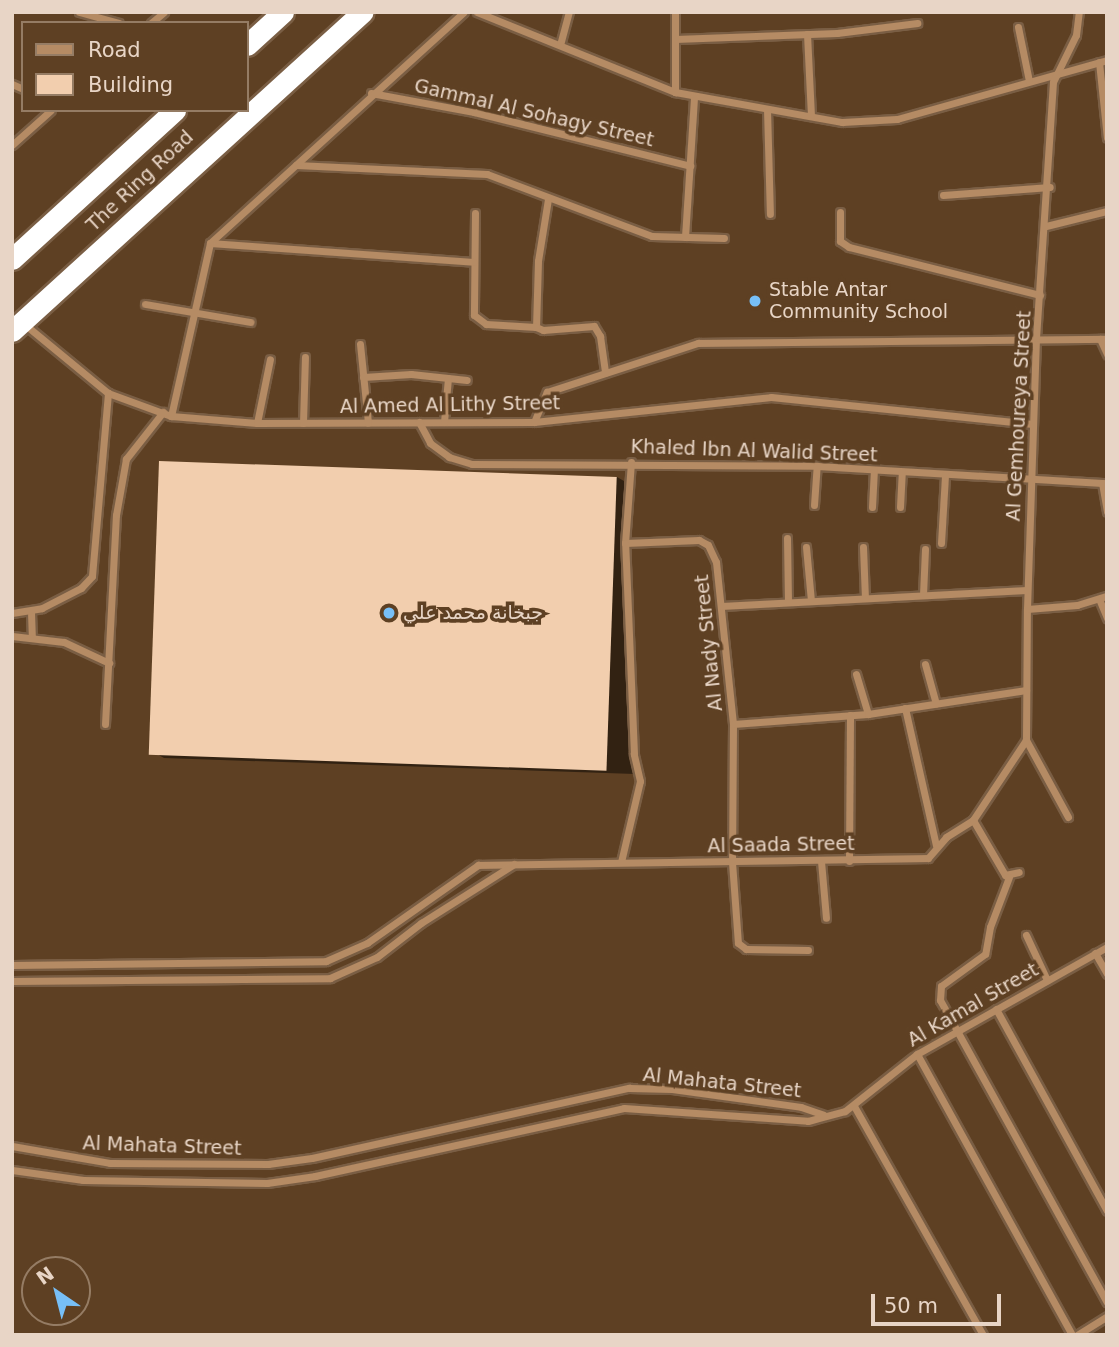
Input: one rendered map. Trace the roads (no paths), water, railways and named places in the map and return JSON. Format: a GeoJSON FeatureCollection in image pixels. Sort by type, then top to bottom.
{"type":"FeatureCollection","features":[{"type":"Feature","properties":{"kind":"highway"},"geometry":{"type":"LineString","coordinates":[[248,44],[283,12]]}},
{"type":"Feature","properties":{"kind":"highway","name":"The Ring Road"},"geometry":{"type":"LineString","coordinates":[[17,326],[363,12]]}},
{"type":"Feature","properties":{"kind":"highway","name":"The Ring Road"},"geometry":{"type":"LineString","coordinates":[[12,259],[173,112]]}},
{"type":"Feature","properties":{"kind":"street"},"geometry":{"type":"LineString","coordinates":[[79,12],[112,21]]}},
{"type":"Feature","properties":{"kind":"street"},"geometry":{"type":"LineString","coordinates":[[171,416],[210,243],[370,93],[464,12]]}},
{"type":"Feature","properties":{"kind":"street"},"geometry":{"type":"LineString","coordinates":[[477,12],[675,92],[842,122],[897,119],[1103,61],[1107,138]]}},
{"type":"Feature","properties":{"kind":"street"},"geometry":{"type":"LineString","coordinates":[[560,45],[569,12]]}},
{"type":"Feature","properties":{"kind":"street"},"geometry":{"type":"LineString","coordinates":[[675,12],[675,92]]}},
{"type":"Feature","properties":{"kind":"street","name":"Al Gemhoureya Street"},"geometry":{"type":"LineString","coordinates":[[1068,817],[1026,740],[1027,590],[1036,338],[1050,187],[1055,73],[1072,47],[1079,12]]}},
{"type":"Feature","properties":{"kind":"street"},"geometry":{"type":"LineString","coordinates":[[675,39],[807,34],[917,23]]}},
{"type":"Feature","properties":{"kind":"street"},"geometry":{"type":"LineString","coordinates":[[1018,27],[1029,81]]}},
{"type":"Feature","properties":{"kind":"street"},"geometry":{"type":"LineString","coordinates":[[807,34],[811,116]]}},
{"type":"Feature","properties":{"kind":"street","name":"Gammal Al Sohagy Street"},"geometry":{"type":"LineString","coordinates":[[370,93],[474,112],[690,166]]}},
{"type":"Feature","properties":{"kind":"street"},"geometry":{"type":"LineString","coordinates":[[685,237],[694,96]]}},
{"type":"Feature","properties":{"kind":"street"},"geometry":{"type":"LineString","coordinates":[[767,109],[770,214]]}},
{"type":"Feature","properties":{"kind":"street"},"geometry":{"type":"LineString","coordinates":[[12,145],[49,112]]}},
{"type":"Feature","properties":{"kind":"street"},"geometry":{"type":"LineString","coordinates":[[296,165],[488,174],[548,199],[652,236],[724,238]]}},
{"type":"Feature","properties":{"kind":"street"},"geometry":{"type":"LineString","coordinates":[[943,195],[1050,187]]}},
{"type":"Feature","properties":{"kind":"street"},"geometry":{"type":"LineString","coordinates":[[536,327],[538,261],[548,199]]}},
{"type":"Feature","properties":{"kind":"street"},"geometry":{"type":"LineString","coordinates":[[1046,226],[1106,210]]}},
{"type":"Feature","properties":{"kind":"street"},"geometry":{"type":"LineString","coordinates":[[840,212],[841,241],[849,247],[1040,295]]}},
{"type":"Feature","properties":{"kind":"street"},"geometry":{"type":"LineString","coordinates":[[475,213],[472,306],[479,322],[536,327],[542,330],[594,326],[600,336],[605,373]]}},
{"type":"Feature","properties":{"kind":"street"},"geometry":{"type":"LineString","coordinates":[[210,243],[474,262]]}},
{"type":"Feature","properties":{"kind":"street"},"geometry":{"type":"LineString","coordinates":[[145,304],[250,323]]}},
{"type":"Feature","properties":{"kind":"street","name":"Al Amed Al Lithy Street"},"geometry":{"type":"LineString","coordinates":[[17,326],[108,393],[171,416],[257,423],[534,422],[771,397],[1033,424]]}},
{"type":"Feature","properties":{"kind":"street"},"geometry":{"type":"LineString","coordinates":[[534,422],[547,392],[717,341],[1103,339],[1107,354]]}},
{"type":"Feature","properties":{"kind":"street"},"geometry":{"type":"LineString","coordinates":[[360,344],[368,422]]}},
{"type":"Feature","properties":{"kind":"street"},"geometry":{"type":"LineString","coordinates":[[303,423],[305,357]]}},
{"type":"Feature","properties":{"kind":"street"},"geometry":{"type":"LineString","coordinates":[[257,423],[270,359]]}},
{"type":"Feature","properties":{"kind":"street"},"geometry":{"type":"LineString","coordinates":[[363,377],[467,380]]}},
{"type":"Feature","properties":{"kind":"street"},"geometry":{"type":"LineString","coordinates":[[444,422],[447,378]]}},
{"type":"Feature","properties":{"kind":"street"},"geometry":{"type":"LineString","coordinates":[[12,613],[31,611],[81,588],[92,576],[108,393]]}},
{"type":"Feature","properties":{"kind":"street"},"geometry":{"type":"LineString","coordinates":[[105,724],[116,515],[126,458],[163,412]]}},
{"type":"Feature","properties":{"kind":"street","name":"Khaled Ibn Al Walid Street"},"geometry":{"type":"LineString","coordinates":[[419,422],[430,443],[449,457],[472,464],[631,462],[817,466],[1031,482],[1104,483]]}},
{"type":"Feature","properties":{"kind":"street"},"geometry":{"type":"LineString","coordinates":[[621,862],[640,781],[634,754],[625,543],[631,462]]}},
{"type":"Feature","properties":{"kind":"street"},"geometry":{"type":"LineString","coordinates":[[814,505],[817,466]]}},
{"type":"Feature","properties":{"kind":"street"},"geometry":{"type":"LineString","coordinates":[[872,507],[874,470]]}},
{"type":"Feature","properties":{"kind":"street"},"geometry":{"type":"LineString","coordinates":[[900,507],[902,472]]}},
{"type":"Feature","properties":{"kind":"street"},"geometry":{"type":"LineString","coordinates":[[942,543],[945,475]]}},
{"type":"Feature","properties":{"kind":"street"},"geometry":{"type":"LineString","coordinates":[[1104,483],[1107,512]]}},
{"type":"Feature","properties":{"kind":"street","name":"Al Nady Street"},"geometry":{"type":"LineString","coordinates":[[625,543],[690,538],[708,545],[716,562],[733,724],[732,862],[741,947],[808,950]]}},
{"type":"Feature","properties":{"kind":"street"},"geometry":{"type":"LineString","coordinates":[[787,538],[788,602]]}},
{"type":"Feature","properties":{"kind":"street"},"geometry":{"type":"LineString","coordinates":[[806,547],[811,601]]}},
{"type":"Feature","properties":{"kind":"street"},"geometry":{"type":"LineString","coordinates":[[863,547],[865,598]]}},
{"type":"Feature","properties":{"kind":"street"},"geometry":{"type":"LineString","coordinates":[[923,595],[925,549]]}},
{"type":"Feature","properties":{"kind":"street"},"geometry":{"type":"LineString","coordinates":[[721,606],[1027,590]]}},
{"type":"Feature","properties":{"kind":"street"},"geometry":{"type":"LineString","coordinates":[[1027,609],[1103,598],[1107,618]]}},
{"type":"Feature","properties":{"kind":"street"},"geometry":{"type":"LineString","coordinates":[[31,611],[32,637]]}},
{"type":"Feature","properties":{"kind":"street"},"geometry":{"type":"LineString","coordinates":[[12,636],[64,642],[109,663]]}},
{"type":"Feature","properties":{"kind":"street"},"geometry":{"type":"LineString","coordinates":[[925,664],[936,704]]}},
{"type":"Feature","properties":{"kind":"street"},"geometry":{"type":"LineString","coordinates":[[856,674],[868,714]]}},
{"type":"Feature","properties":{"kind":"street"},"geometry":{"type":"LineString","coordinates":[[733,724],[868,714],[1026,690]]}},
{"type":"Feature","properties":{"kind":"street"},"geometry":{"type":"LineString","coordinates":[[905,709],[936,846]]}},
{"type":"Feature","properties":{"kind":"street"},"geometry":{"type":"LineString","coordinates":[[849,861],[850,715]]}},
{"type":"Feature","properties":{"kind":"street","name":"Al Saada Street"},"geometry":{"type":"LineString","coordinates":[[413,911],[478,865],[928,858],[936,846],[973,820],[1026,740]]}},
{"type":"Feature","properties":{"kind":"street"},"geometry":{"type":"LineString","coordinates":[[973,820],[1009,877]]}},
{"type":"Feature","properties":{"kind":"street"},"geometry":{"type":"LineString","coordinates":[[821,861],[826,918]]}},
{"type":"Feature","properties":{"kind":"street"},"geometry":{"type":"LineString","coordinates":[[12,981],[313,980],[362,966],[421,923],[516,863]]}},
{"type":"Feature","properties":{"kind":"street"},"geometry":{"type":"LineString","coordinates":[[1019,872],[1009,877],[990,927],[985,954],[939,993],[956,1031],[1107,1302]]}},
{"type":"Feature","properties":{"kind":"street"},"geometry":{"type":"LineString","coordinates":[[12,965],[312,964],[354,951],[413,911],[421,923]]}},
{"type":"Feature","properties":{"kind":"street"},"geometry":{"type":"LineString","coordinates":[[1026,936],[1047,981]]}},
{"type":"Feature","properties":{"kind":"street","name":"Al Kamal Street"},"geometry":{"type":"LineString","coordinates":[[824,1115],[854,1106],[917,1054],[1107,947]]}},
{"type":"Feature","properties":{"kind":"street"},"geometry":{"type":"LineString","coordinates":[[1095,953],[1107,974]]}},
{"type":"Feature","properties":{"kind":"street"},"geometry":{"type":"LineString","coordinates":[[996,1009],[1107,1210]]}},
{"type":"Feature","properties":{"kind":"street"},"geometry":{"type":"LineString","coordinates":[[917,1054],[1074,1335],[1107,1316]]}},
{"type":"Feature","properties":{"kind":"street","name":"Al Mahata Street"},"geometry":{"type":"LineString","coordinates":[[12,1146],[110,1163],[268,1164],[629,1088],[672,1089],[801,1107],[824,1115]]}},
{"type":"Feature","properties":{"kind":"street"},"geometry":{"type":"LineString","coordinates":[[854,1106],[983,1335]]}},
{"type":"Feature","properties":{"kind":"street","name":"Al Mahata Street"},"geometry":{"type":"LineString","coordinates":[[12,1170],[83,1180],[267,1183],[316,1176],[604,1110],[666,1108],[800,1122],[824,1115]]}},
{"type":"Feature","properties":{"kind":"place","name":"Stable Antar Community School"},"geometry":{"type":"Point","coordinates":[755,301]}},
{"type":"Feature","properties":{"kind":"place","name":"جبخانة محمد علي"},"geometry":{"type":"Point","coordinates":[389,613]}}]}
